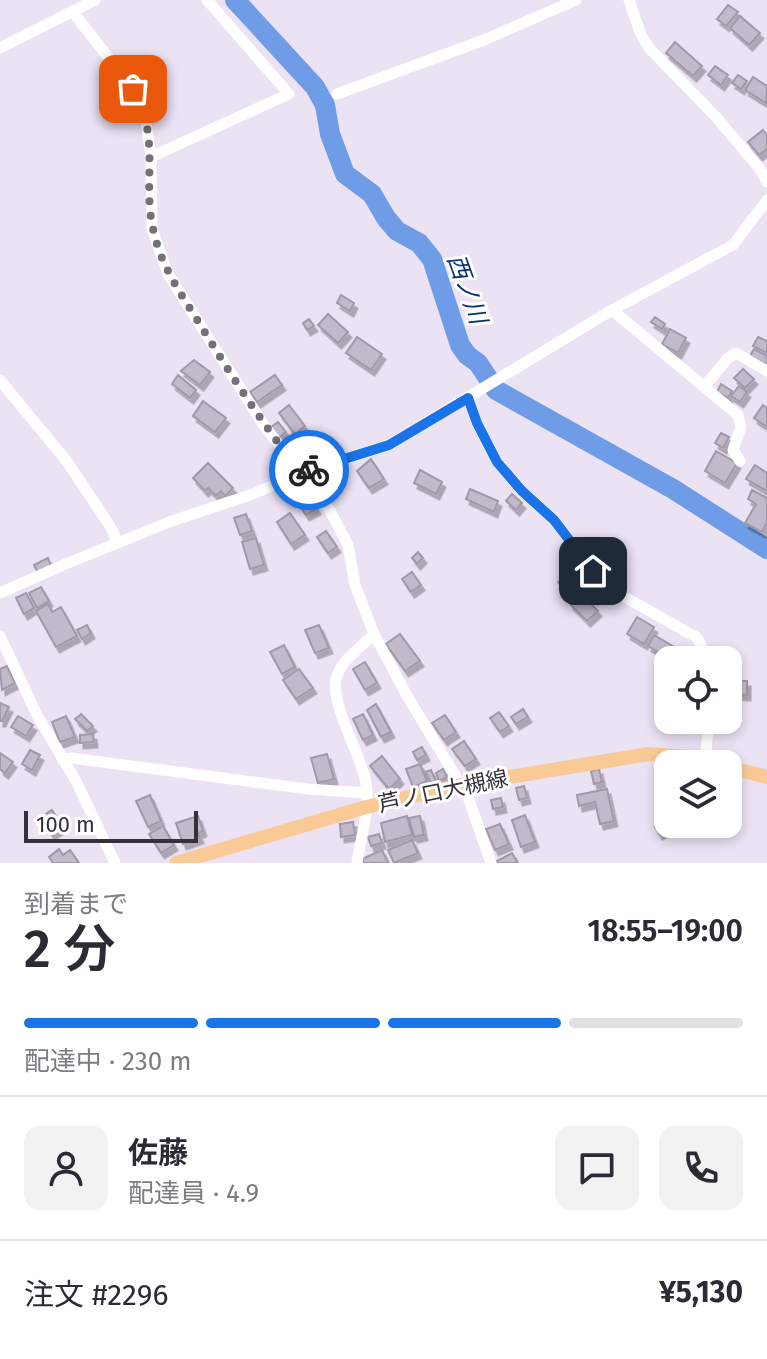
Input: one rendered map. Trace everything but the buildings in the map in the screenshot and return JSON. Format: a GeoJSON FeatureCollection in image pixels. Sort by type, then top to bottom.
{"type":"FeatureCollection","features":[{"type":"Feature","properties":{"kind":"main road","name":"芦ノ口大槻線"},"geometry":{"type":"LineString","coordinates":[[176,863],[366,800],[654,754]]}},
{"type":"Feature","properties":{"kind":"main road"},"geometry":{"type":"LineString","coordinates":[[742,771],[767,777]]}},
{"type":"Feature","properties":{"kind":"street"},"geometry":{"type":"LineString","coordinates":[[0,48],[95,0]]}},
{"type":"Feature","properties":{"kind":"street"},"geometry":{"type":"LineString","coordinates":[[151,157],[289,94],[207,0]]}},
{"type":"Feature","properties":{"kind":"street"},"geometry":{"type":"LineString","coordinates":[[337,94],[484,40],[576,0]]}},
{"type":"Feature","properties":{"kind":"street"},"geometry":{"type":"LineString","coordinates":[[629,0],[641,35],[650,49],[717,118],[760,169],[767,182]]}},
{"type":"Feature","properties":{"kind":"street"},"geometry":{"type":"LineString","coordinates":[[72,11],[139,98],[146,118],[151,157],[152,229],[168,274],[240,390],[329,509],[348,545],[355,585],[374,634],[468,797],[491,863]]}},
{"type":"Feature","properties":{"kind":"street"},"geometry":{"type":"LineString","coordinates":[[0,593],[198,511],[389,445],[612,310],[733,245],[767,200]]}},
{"type":"Feature","properties":{"kind":"street"},"geometry":{"type":"LineString","coordinates":[[612,310],[735,412],[741,421],[733,450],[740,461]]}},
{"type":"Feature","properties":{"kind":"street"},"geometry":{"type":"LineString","coordinates":[[704,387],[736,353],[767,371]]}},
{"type":"Feature","properties":{"kind":"street"},"geometry":{"type":"LineString","coordinates":[[0,380],[68,463],[118,543]]}},
{"type":"Feature","properties":{"kind":"street"},"geometry":{"type":"LineString","coordinates":[[468,398],[497,462],[522,491],[554,520],[605,586],[696,637],[701,646]]}},
{"type":"Feature","properties":{"kind":"street"},"geometry":{"type":"LineString","coordinates":[[357,863],[366,800],[363,770],[337,701],[335,684],[341,666],[374,634]]}},
{"type":"Feature","properties":{"kind":"street"},"geometry":{"type":"LineString","coordinates":[[0,636],[37,715],[76,781],[115,863]]}},
{"type":"Feature","properties":{"kind":"street"},"geometry":{"type":"LineString","coordinates":[[62,759],[307,789],[366,800]]}},
{"type":"Feature","properties":{"kind":"waterway","name":"西ノ川"},"geometry":{"type":"LineString","coordinates":[[235,0],[315,87],[325,105],[330,134],[345,174],[372,194],[397,231],[419,243],[432,259],[460,345],[478,363],[496,390],[673,489],[767,549]]}},
{"type":"Feature","properties":{"kind":"way so far"},"geometry":{"type":"LineString","coordinates":[[133,89],[144,108],[149,132],[152,229],[168,274],[263,424],[301,473],[309,470]]}},
{"type":"Feature","properties":{"kind":"route"},"geometry":{"type":"LineString","coordinates":[[309,470],[389,445],[468,398],[497,462],[522,491],[554,520],[593,571]]}}]}
